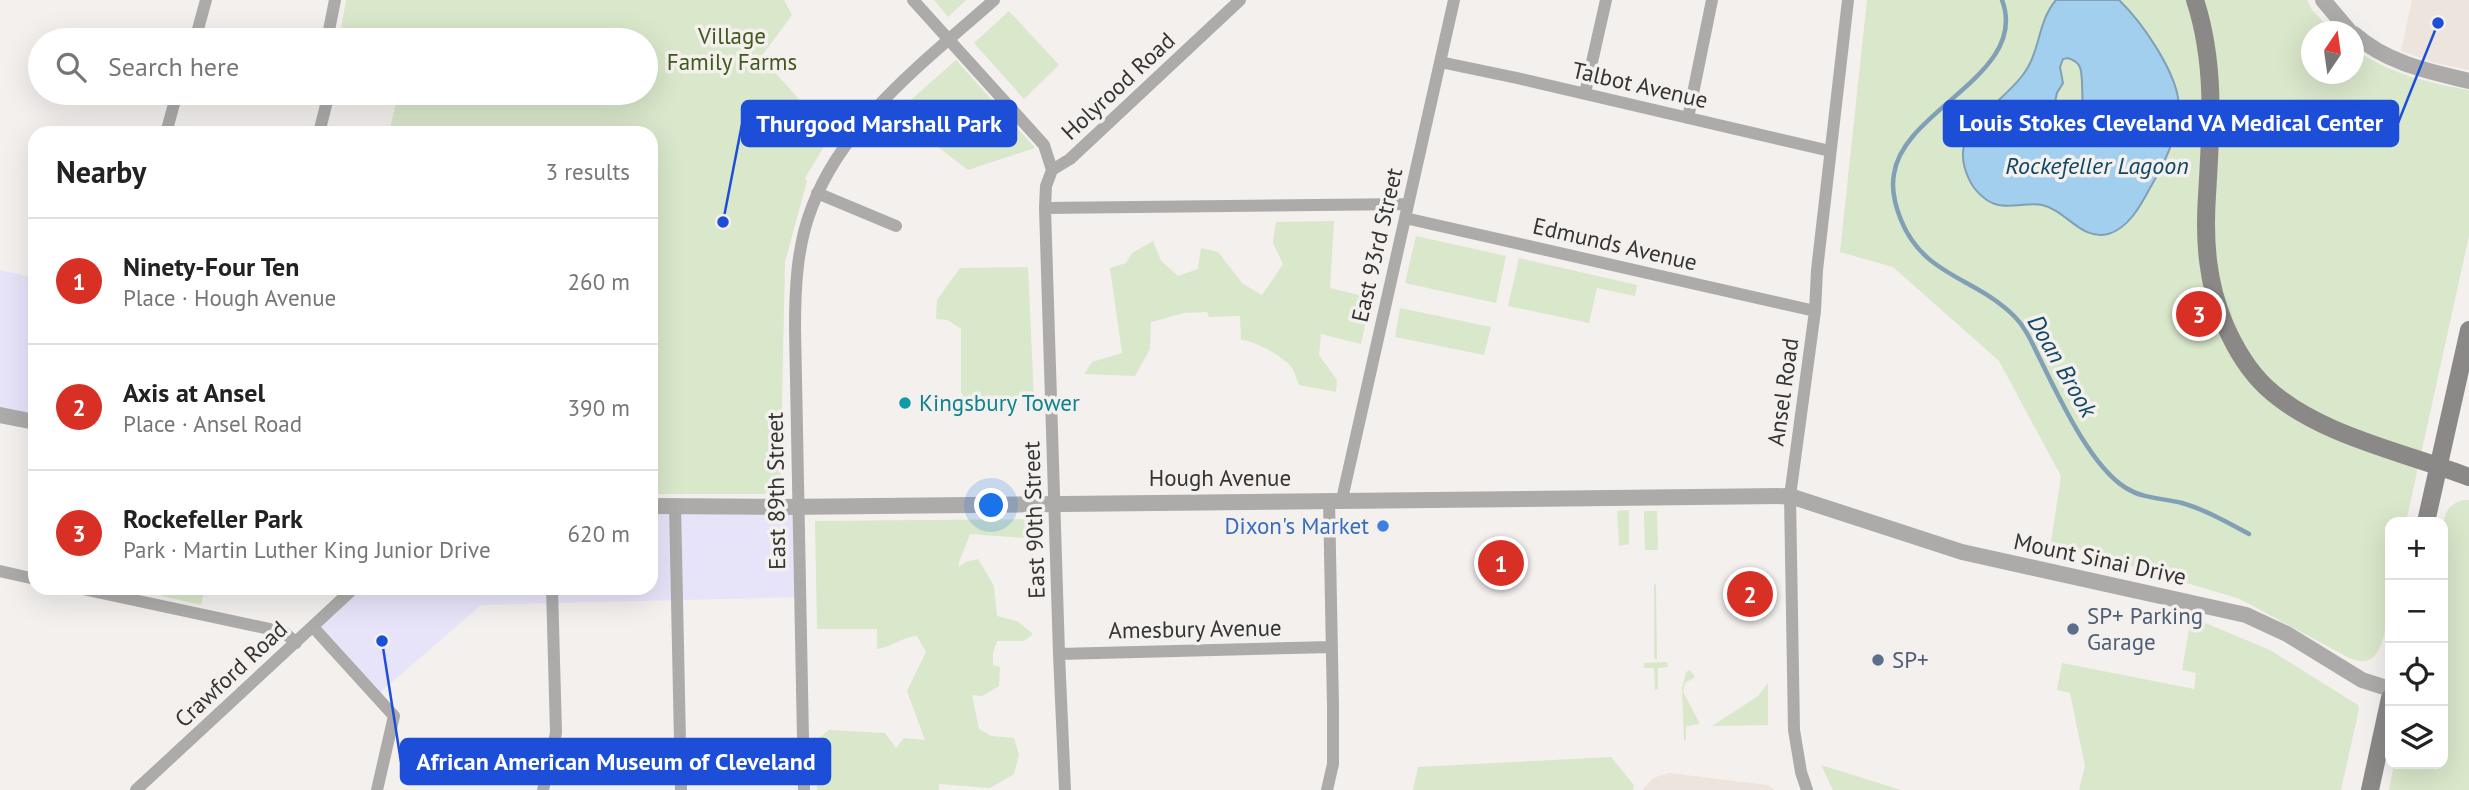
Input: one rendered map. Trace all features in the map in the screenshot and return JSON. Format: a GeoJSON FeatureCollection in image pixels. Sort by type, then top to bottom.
{"type":"FeatureCollection","features":[{"type":"Feature","properties":{"kind":"main road"},"geometry":{"type":"LineString","coordinates":[[2195,0],[2207,49],[2212,108],[2205,219],[2207,263],[2216,303],[2236,349],[2267,388],[2311,417],[2369,442],[2469,477]]}},
{"type":"Feature","properties":{"kind":"main road"},"geometry":{"type":"LineString","coordinates":[[2427,517],[2469,330]]}},
{"type":"Feature","properties":{"kind":"main road"},"geometry":{"type":"LineString","coordinates":[[2370,790],[2388,706]]}},
{"type":"Feature","properties":{"kind":"street"},"geometry":{"type":"LineString","coordinates":[[198,28],[206,0]]}},
{"type":"Feature","properties":{"kind":"street"},"geometry":{"type":"LineString","coordinates":[[329,28],[335,0]]}},
{"type":"Feature","properties":{"kind":"street"},"geometry":{"type":"LineString","coordinates":[[913,0],[1044,145],[1052,170]]}},
{"type":"Feature","properties":{"kind":"street"},"geometry":{"type":"LineString","coordinates":[[896,226],[817,193],[841,152],[861,125],[994,0]]}},
{"type":"Feature","properties":{"kind":"street","name":"Holyrood Road"},"geometry":{"type":"LineString","coordinates":[[1052,170],[1073,156],[1240,0]]}},
{"type":"Feature","properties":{"kind":"street","name":"East 93rd Street"},"geometry":{"type":"LineString","coordinates":[[1327,790],[1333,764],[1335,500],[1405,218],[1454,0]]}},
{"type":"Feature","properties":{"kind":"street"},"geometry":{"type":"LineString","coordinates":[[1585,93],[1606,0]]}},
{"type":"Feature","properties":{"kind":"street"},"geometry":{"type":"LineString","coordinates":[[1688,118],[1712,0]]}},
{"type":"Feature","properties":{"kind":"street","name":"Ansel Road"},"geometry":{"type":"LineString","coordinates":[[1807,790],[1799,764],[1793,718],[1790,496],[1815,311],[1830,151],[1849,0]]}},
{"type":"Feature","properties":{"kind":"street"},"geometry":{"type":"LineString","coordinates":[[2323,0],[2341,21]]}},
{"type":"Feature","properties":{"kind":"street"},"geometry":{"type":"LineString","coordinates":[[2364,41],[2398,62],[2469,80]]}},
{"type":"Feature","properties":{"kind":"street","name":"Talbot Avenue"},"geometry":{"type":"LineString","coordinates":[[1440,62],[1830,151]]}},
{"type":"Feature","properties":{"kind":"street"},"geometry":{"type":"LineString","coordinates":[[168,126],[174,105]]}},
{"type":"Feature","properties":{"kind":"street"},"geometry":{"type":"LineString","coordinates":[[321,126],[326,105]]}},
{"type":"Feature","properties":{"kind":"street","name":"East 90th Street"},"geometry":{"type":"LineString","coordinates":[[1052,170],[1046,186],[1045,208],[1065,790]]}},
{"type":"Feature","properties":{"kind":"street","name":"East 89th Street"},"geometry":{"type":"LineString","coordinates":[[804,790],[795,289],[804,234],[817,193]]}},
{"type":"Feature","properties":{"kind":"street"},"geometry":{"type":"LineString","coordinates":[[1045,208],[1408,204]]}},
{"type":"Feature","properties":{"kind":"street","name":"Edmunds Avenue"},"geometry":{"type":"LineString","coordinates":[[1405,218],[1815,311]]}},
{"type":"Feature","properties":{"kind":"street"},"geometry":{"type":"LineString","coordinates":[[0,415],[28,421]]}},
{"type":"Feature","properties":{"kind":"street","name":"Hough Avenue"},"geometry":{"type":"LineString","coordinates":[[658,506],[1790,496]]}},
{"type":"Feature","properties":{"kind":"street","name":"Mount Sinai Drive"},"geometry":{"type":"LineString","coordinates":[[1790,496],[1962,552],[2246,615],[2287,634],[2362,680],[2385,687]]}},
{"type":"Feature","properties":{"kind":"street"},"geometry":{"type":"LineString","coordinates":[[675,505],[681,790]]}},
{"type":"Feature","properties":{"kind":"street"},"geometry":{"type":"LineString","coordinates":[[0,571],[28,577]]}},
{"type":"Feature","properties":{"kind":"street"},"geometry":{"type":"LineString","coordinates":[[111,595],[284,632],[296,643]]}},
{"type":"Feature","properties":{"kind":"street","name":"Crawford Road"},"geometry":{"type":"LineString","coordinates":[[136,790],[347,595]]}},
{"type":"Feature","properties":{"kind":"street"},"geometry":{"type":"LineString","coordinates":[[543,790],[556,733],[552,595]]}},
{"type":"Feature","properties":{"kind":"street"},"geometry":{"type":"LineString","coordinates":[[313,627],[394,716],[377,790]]}},
{"type":"Feature","properties":{"kind":"street","name":"Amesbury Avenue"},"geometry":{"type":"LineString","coordinates":[[1059,654],[1332,647]]}},
{"type":"Feature","properties":{"kind":"shaded area"},"geometry":{"type":"Polygon","coordinates":[[[2412,0],[2469,0],[2469,70],[2435,63],[2401,51],[2412,0]]]}},
{"type":"Feature","properties":{"kind":"shaded area"},"geometry":{"type":"Polygon","coordinates":[[[0,270],[28,276],[28,421],[0,415],[0,270]]]}},
{"type":"Feature","properties":{"kind":"shaded area"},"geometry":{"type":"Polygon","coordinates":[[[658,506],[797,506],[799,597],[481,605],[376,696],[313,627],[347,595],[658,595],[658,506]]]}},
{"type":"Feature","properties":{"kind":"shaded area"},"geometry":{"type":"Polygon","coordinates":[[[1669,773],[1768,785],[1775,790],[1642,790],[1653,778],[1669,773]]]}},
{"type":"Feature","properties":{"kind":"green space","name":"Village Family Farms"},"geometry":{"type":"Polygon","coordinates":[[[346,0],[784,0],[792,15],[761,57],[831,135],[805,178],[807,181],[785,262],[780,494],[658,494],[658,126],[391,126],[395,105],[658,105],[658,28],[341,28],[346,0]]]}},
{"type":"Feature","properties":{"kind":"green space"},"geometry":{"type":"Polygon","coordinates":[[[934,0],[966,0],[948,17],[934,0]]]}},
{"type":"Feature","properties":{"kind":"green space"},"geometry":{"type":"Polygon","coordinates":[[[1867,0],[2307,0],[2322,21],[2301,21],[2301,84],[2364,84],[2364,55],[2409,76],[2469,90],[2469,236],[2407,517],[2385,517],[2385,634],[2372,658],[2364,661],[2351,659],[2240,599],[2051,542],[2061,476],[1999,361],[1893,267],[1840,252],[1867,0]]]}},
{"type":"Feature","properties":{"kind":"green space"},"geometry":{"type":"Polygon","coordinates":[[[1009,11],[1059,65],[1024,99],[974,43],[1009,11]]]}},
{"type":"Feature","properties":{"kind":"green space"},"geometry":{"type":"Polygon","coordinates":[[[956,60],[1035,148],[968,170],[895,114],[956,60]]]}},
{"type":"Feature","properties":{"kind":"green space"},"geometry":{"type":"Polygon","coordinates":[[[1334,221],[1330,288],[1371,298],[1361,344],[1321,334],[1319,355],[1337,380],[1336,392],[1299,385],[1292,368],[1276,354],[1241,340],[1240,316],[1209,317],[1207,312],[1184,313],[1151,322],[1150,349],[1135,376],[1084,374],[1092,362],[1122,353],[1110,268],[1126,263],[1132,253],[1153,241],[1161,261],[1178,276],[1198,269],[1201,248],[1218,252],[1243,284],[1262,295],[1283,264],[1273,243],[1276,222],[1334,221]]]}},
{"type":"Feature","properties":{"kind":"green space"},"geometry":{"type":"Polygon","coordinates":[[[1416,236],[1506,256],[1496,303],[1405,283],[1416,236]]]}},
{"type":"Feature","properties":{"kind":"green space"},"geometry":{"type":"Polygon","coordinates":[[[1519,258],[1637,285],[1635,296],[1597,288],[1589,323],[1508,306],[1519,258]]]}},
{"type":"Feature","properties":{"kind":"green space"},"geometry":{"type":"Polygon","coordinates":[[[1028,267],[1034,400],[966,399],[961,393],[961,329],[948,320],[936,319],[937,300],[960,268],[1028,267]]]}},
{"type":"Feature","properties":{"kind":"green space"},"geometry":{"type":"Polygon","coordinates":[[[1400,308],[1491,327],[1484,355],[1395,337],[1400,308]]]}},
{"type":"Feature","properties":{"kind":"green space"},"geometry":{"type":"Polygon","coordinates":[[[2469,500],[2469,790],[2389,790],[2393,769],[2448,769],[2448,517],[2445,517],[2454,504],[2469,500]]]}},
{"type":"Feature","properties":{"kind":"green space"},"geometry":{"type":"Polygon","coordinates":[[[1629,510],[1629,544],[1619,546],[1617,511],[1629,510]]]}},
{"type":"Feature","properties":{"kind":"green space"},"geometry":{"type":"Polygon","coordinates":[[[1644,511],[1657,511],[1658,550],[1645,550],[1644,511]]]}},
{"type":"Feature","properties":{"kind":"green space"},"geometry":{"type":"Polygon","coordinates":[[[1040,519],[1040,539],[970,534],[959,562],[959,567],[978,559],[994,586],[997,616],[1017,621],[1033,634],[1024,641],[997,641],[993,665],[1000,667],[999,686],[982,696],[972,695],[979,729],[991,736],[1014,738],[1019,755],[1014,774],[990,788],[939,784],[939,790],[817,790],[816,741],[829,730],[885,733],[896,748],[904,738],[925,740],[907,691],[926,652],[917,636],[877,649],[877,629],[817,629],[815,521],[1040,519]]]}},
{"type":"Feature","properties":{"kind":"green space"},"geometry":{"type":"Polygon","coordinates":[[[1654,584],[1656,585],[1657,660],[1654,658],[1654,584]]]}},
{"type":"Feature","properties":{"kind":"green space"},"geometry":{"type":"Polygon","coordinates":[[[162,595],[203,595],[201,605],[162,595]]]}},
{"type":"Feature","properties":{"kind":"green space"},"geometry":{"type":"Polygon","coordinates":[[[2191,617],[2270,650],[2358,705],[2341,790],[2079,790],[2085,766],[2070,693],[2057,690],[2062,663],[2194,689],[2196,673],[2182,670],[2191,617]]]}},
{"type":"Feature","properties":{"kind":"green space"},"geometry":{"type":"Polygon","coordinates":[[[1667,662],[1668,667],[1658,668],[1658,689],[1655,690],[1654,668],[1644,668],[1644,663],[1667,662]]]}},
{"type":"Feature","properties":{"kind":"green space"},"geometry":{"type":"Polygon","coordinates":[[[1690,670],[1695,677],[1685,683],[1683,692],[1700,724],[1686,726],[1684,741],[1682,689],[1686,672],[1690,670]]]}},
{"type":"Feature","properties":{"kind":"green space"},"geometry":{"type":"Polygon","coordinates":[[[1768,683],[1768,725],[1712,726],[1758,696],[1768,683]]]}},
{"type":"Feature","properties":{"kind":"green space"},"geometry":{"type":"Polygon","coordinates":[[[1611,757],[1634,785],[1633,790],[1413,790],[1418,767],[1611,757]]]}},
{"type":"Feature","properties":{"kind":"green space"},"geometry":{"type":"Polygon","coordinates":[[[1821,765],[1901,790],[1833,790],[1821,765]]]}},
{"type":"Feature","properties":{"kind":"water","name":"Rockefeller Lagoon"},"geometry":{"type":"Polygon","coordinates":[[[2056,0],[2119,0],[2158,50],[2178,96],[2176,130],[2160,170],[2133,216],[2122,227],[2108,234],[2090,233],[2042,205],[2006,206],[1991,202],[1973,187],[1963,162],[1964,147],[1977,122],[2012,88],[2028,67],[2056,0]],[[2063,59],[2060,67],[2063,83],[2055,102],[2066,114],[2074,113],[2082,107],[2081,70],[2073,60],[2063,59]]]}},
{"type":"Feature","properties":{"kind":"waterway","name":"Doan Brook"},"geometry":{"type":"LineString","coordinates":[[2002,0],[2006,26],[1998,49],[1983,70],[1919,130],[1902,151],[1893,185],[1901,220],[1923,254],[2000,304],[2019,321],[2076,428],[2100,464],[2113,478],[2133,492],[2191,506],[2249,534]]}},
{"type":"Feature","properties":{"kind":"place","name":"Louis Stokes Cleveland VA Medical Center"},"geometry":{"type":"Point","coordinates":[2438,23]}},
{"type":"Feature","properties":{"kind":"place","name":"Thurgood Marshall Park"},"geometry":{"type":"Point","coordinates":[723,222]}},
{"type":"Feature","properties":{"kind":"place","name":"Rockefeller Park"},"geometry":{"type":"Point","coordinates":[2199,314]}},
{"type":"Feature","properties":{"kind":"place","name":"Kingsbury Tower"},"geometry":{"type":"Point","coordinates":[905,403]}},
{"type":"Feature","properties":{"kind":"place","name":"Dixon's Market"},"geometry":{"type":"Point","coordinates":[1383,526]}},
{"type":"Feature","properties":{"kind":"place","name":"Ninety-Four Ten"},"geometry":{"type":"Point","coordinates":[1501,563]}},
{"type":"Feature","properties":{"kind":"place","name":"Axis at Ansel"},"geometry":{"type":"Point","coordinates":[1750,594]}},
{"type":"Feature","properties":{"kind":"place","name":"SP+ Parking Garage"},"geometry":{"type":"Point","coordinates":[2073,629]}},
{"type":"Feature","properties":{"kind":"place","name":"African American Museum of Cleveland"},"geometry":{"type":"Point","coordinates":[382,641]}},
{"type":"Feature","properties":{"kind":"place","name":"SP+"},"geometry":{"type":"Point","coordinates":[1878,660]}}]}
